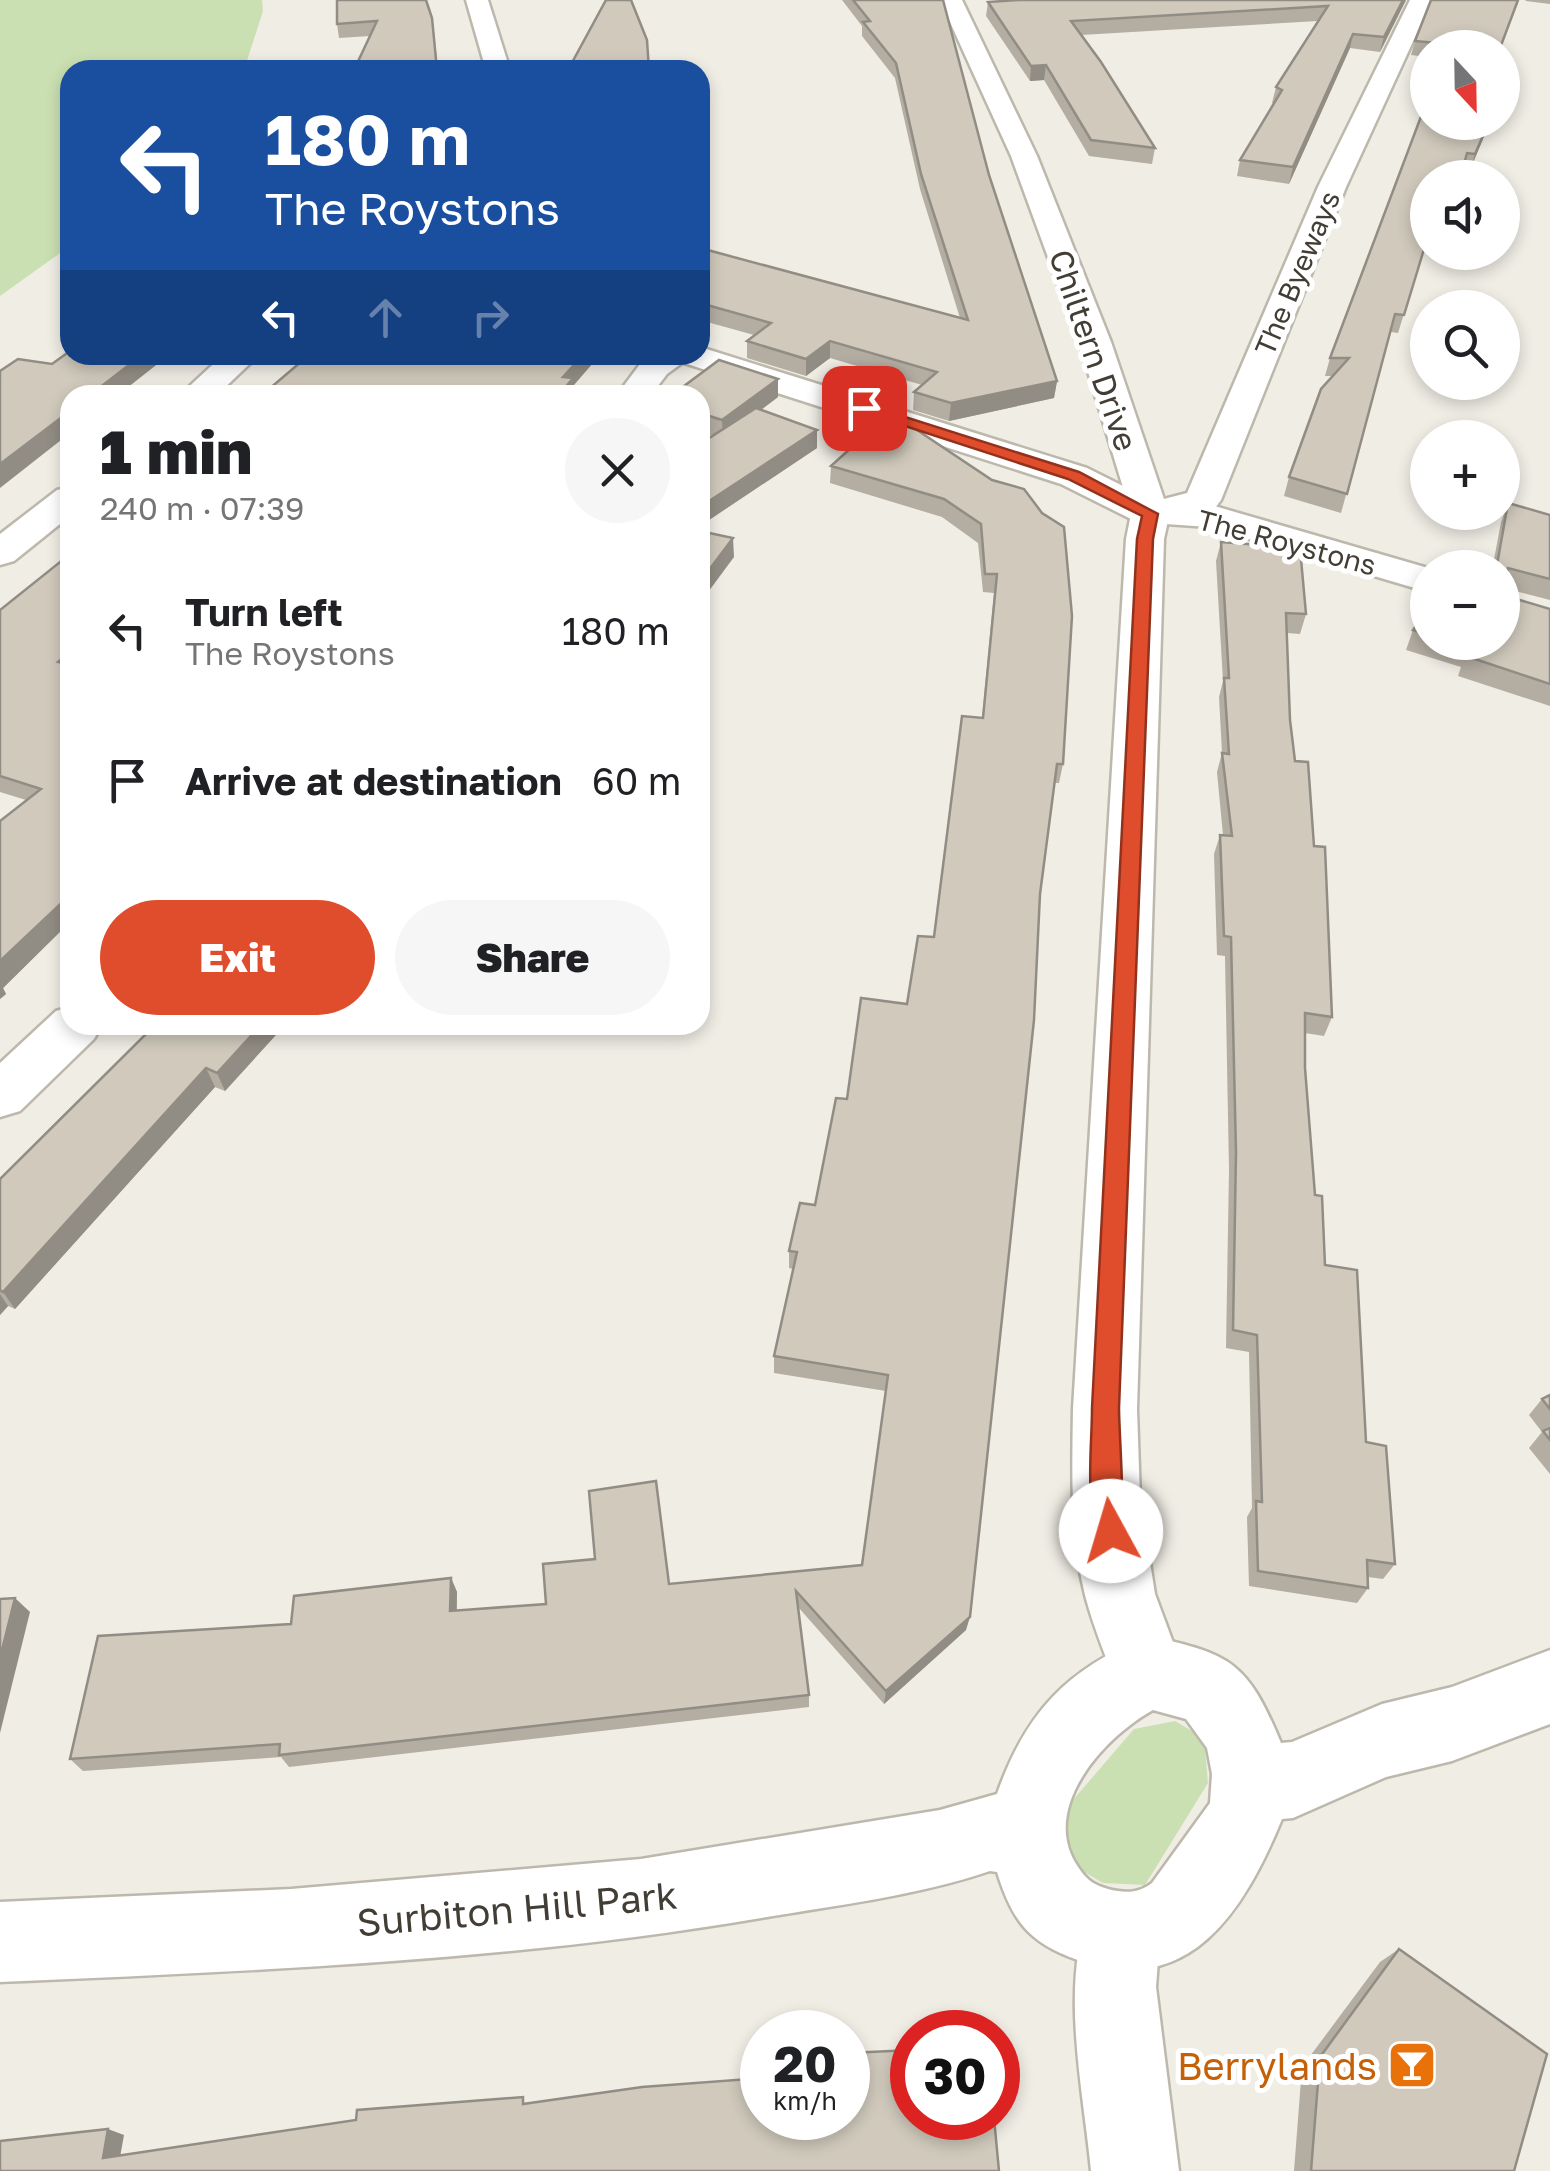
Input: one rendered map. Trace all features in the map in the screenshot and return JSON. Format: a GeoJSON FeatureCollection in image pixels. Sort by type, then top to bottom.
{"type":"FeatureCollection","features":[{"type":"Feature","properties":{"kind":"street"},"geometry":{"type":"LineString","coordinates":[[477,0],[495,60]]}},
{"type":"Feature","properties":{"kind":"street","name":"The Byeways"},"geometry":{"type":"LineString","coordinates":[[1150,514],[1202,500],[1332,186],[1421,0]]}},
{"type":"Feature","properties":{"kind":"street","name":"Chiltern Drive"},"geometry":{"type":"LineString","coordinates":[[960,5],[1024,156],[1095,342],[1150,514],[1145,539],[1105,1408],[1106,1500],[1120,1594],[1148,1672]]}},
{"type":"Feature","properties":{"kind":"street","name":"The Roystons"},"geometry":{"type":"LineString","coordinates":[[710,360],[1074,476],[1150,514],[1211,516],[1410,575]]}},
{"type":"Feature","properties":{"kind":"street"},"geometry":{"type":"LineString","coordinates":[[209,385],[231,365]]}},
{"type":"Feature","properties":{"kind":"street"},"geometry":{"type":"LineString","coordinates":[[642,385],[659,365]]}},
{"type":"Feature","properties":{"kind":"street"},"geometry":{"type":"LineString","coordinates":[[0,553],[60,506]]}},
{"type":"Feature","properties":{"kind":"street"},"geometry":{"type":"LineString","coordinates":[[0,1096],[64,1035]]}},
{"type":"Feature","properties":{"kind":"street"},"geometry":{"type":"LineString","coordinates":[[1148,1672],[1203,1685],[1242,1732],[1250,1782],[1245,1816],[1192,1904],[1160,1926],[1120,1934],[1062,1914],[1035,1876],[1028,1838],[1039,1773],[1068,1729],[1098,1700],[1148,1672]]}},
{"type":"Feature","properties":{"kind":"street"},"geometry":{"type":"LineString","coordinates":[[1250,1782],[1292,1780],[1382,1741],[1452,1724],[1550,1687]]}},
{"type":"Feature","properties":{"kind":"street","name":"Surbiton Hill Park"},"geometry":{"type":"LineString","coordinates":[[0,1942],[291,1929],[641,1899],[869,1863],[940,1849],[990,1832],[1028,1838]]}},
{"type":"Feature","properties":{"kind":"street"},"geometry":{"type":"LineString","coordinates":[[1120,1934],[1115,1987],[1135,2171]]}},
{"type":"Feature","properties":{"kind":"green space"},"geometry":{"type":"Polygon","coordinates":[[[0,0],[262,0],[263,11],[247,60],[60,60],[60,253],[0,296],[0,0]]]}},
{"type":"Feature","properties":{"kind":"green space"},"geometry":{"type":"Polygon","coordinates":[[[1175,1721],[1204,1738],[1208,1783],[1145,1885],[1103,1883],[1074,1866],[1063,1833],[1067,1807],[1134,1729],[1175,1721]]]}},
{"type":"Feature","properties":{"kind":"building"},"geometry":{"type":"Polygon","coordinates":[[[337,0],[426,0],[436,60],[359,60],[377,21],[337,24],[337,0]]]}},
{"type":"Feature","properties":{"kind":"building"},"geometry":{"type":"Polygon","coordinates":[[[606,0],[631,0],[647,40],[648,60],[573,60],[606,0]]]}},
{"type":"Feature","properties":{"kind":"building"},"geometry":{"type":"Polygon","coordinates":[[[853,0],[943,0],[989,175],[1057,381],[951,403],[914,392],[937,372],[830,341],[806,359],[747,341],[771,323],[710,306],[710,251],[968,320],[921,174],[896,63],[863,22],[870,21],[853,0]]]}},
{"type":"Feature","properties":{"kind":"building"},"geometry":{"type":"Polygon","coordinates":[[[1403,0],[1384,37],[1353,34],[1293,167],[1240,160],[1282,90],[1276,87],[1328,6],[1071,21],[1155,148],[1091,140],[1046,65],[1031,66],[988,2],[1403,0]]]}},
{"type":"Feature","properties":{"kind":"building"},"geometry":{"type":"Polygon","coordinates":[[[1431,0],[1518,0],[1507,30],[1419,30],[1431,0]]]}},
{"type":"Feature","properties":{"kind":"building"},"geometry":{"type":"Polygon","coordinates":[[[1412,140],[1481,140],[1475,154],[1467,153],[1465,160],[1410,160],[1410,270],[1418,270],[1404,315],[1395,314],[1347,494],[1289,477],[1321,389],[1349,358],[1330,358],[1412,140]]]}},
{"type":"Feature","properties":{"kind":"building"},"geometry":{"type":"Polygon","coordinates":[[[60,358],[60,365],[129,365],[103,385],[60,385],[60,419],[0,464],[0,371],[18,359],[52,364],[60,358]]]}},
{"type":"Feature","properties":{"kind":"building"},"geometry":{"type":"Polygon","coordinates":[[[719,360],[778,379],[722,420],[710,416],[710,385],[685,385],[719,360]]]}},
{"type":"Feature","properties":{"kind":"building"},"geometry":{"type":"Polygon","coordinates":[[[297,365],[574,365],[563,377],[573,378],[567,385],[274,385],[297,365]]]}},
{"type":"Feature","properties":{"kind":"building"},"geometry":{"type":"Polygon","coordinates":[[[756,408],[817,430],[710,500],[710,438],[756,408]]]}},
{"type":"Feature","properties":{"kind":"building"},"geometry":{"type":"Polygon","coordinates":[[[885,417],[899,418],[992,480],[1024,489],[1042,513],[1064,527],[1072,616],[1063,764],[1057,764],[1040,894],[1034,1020],[970,1617],[886,1691],[796,1591],[809,1695],[279,1755],[280,1744],[70,1759],[98,1636],[291,1624],[294,1596],[451,1578],[450,1611],[546,1604],[543,1564],[595,1559],[589,1491],[656,1481],[669,1584],[862,1565],[888,1375],[774,1356],[797,1252],[789,1251],[800,1203],[815,1205],[836,1098],[847,1099],[861,998],[907,1004],[918,936],[934,937],[962,716],[983,718],[997,574],[985,574],[981,524],[944,499],[831,466],[885,417]]]}},
{"type":"Feature","properties":{"kind":"building"},"geometry":{"type":"Polygon","coordinates":[[[1520,506],[1550,515],[1550,579],[1520,571],[1520,550],[1500,550],[1503,530],[1520,530],[1520,506]]]}},
{"type":"Feature","properties":{"kind":"building"},"geometry":{"type":"Polygon","coordinates":[[[710,533],[733,538],[710,569],[710,533]]]}},
{"type":"Feature","properties":{"kind":"building"},"geometry":{"type":"Polygon","coordinates":[[[1221,542],[1300,548],[1306,614],[1286,613],[1290,720],[1295,761],[1308,762],[1314,846],[1325,847],[1332,1017],[1305,1013],[1305,1068],[1315,1195],[1322,1196],[1325,1265],[1357,1270],[1366,1442],[1386,1446],[1395,1564],[1367,1560],[1368,1588],[1258,1571],[1256,1501],[1262,1502],[1257,1335],[1233,1330],[1236,1152],[1231,937],[1224,936],[1220,835],[1232,836],[1222,753],[1229,754],[1224,678],[1229,678],[1221,542]]]}},
{"type":"Feature","properties":{"kind":"building"},"geometry":{"type":"Polygon","coordinates":[[[60,562],[60,904],[0,961],[0,821],[41,789],[0,776],[0,610],[60,562]]]}},
{"type":"Feature","properties":{"kind":"building"},"geometry":{"type":"Polygon","coordinates":[[[1520,600],[1550,609],[1550,684],[1478,660],[1520,660],[1520,600]]]}},
{"type":"Feature","properties":{"kind":"building"},"geometry":{"type":"Polygon","coordinates":[[[145,1035],[252,1035],[217,1073],[206,1068],[3,1292],[0,1179],[145,1035]]]}},
{"type":"Feature","properties":{"kind":"building"},"geometry":{"type":"Polygon","coordinates":[[[15,1598],[0,1658],[0,1599],[15,1598]]]}},
{"type":"Feature","properties":{"kind":"building","name":"Berrylands"},"geometry":{"type":"Polygon","coordinates":[[[1399,1949],[1547,2054],[1514,2171],[1311,2171],[1320,2057],[1399,1949]]]}},
{"type":"Feature","properties":{"kind":"building"},"geometry":{"type":"Polygon","coordinates":[[[890,2051],[890,2140],[996,2140],[999,2171],[0,2171],[0,2141],[108,2129],[103,2158],[356,2120],[357,2110],[523,2097],[523,2104],[642,2087],[740,2080],[740,2140],[870,2140],[870,2052],[890,2051]]]}},
{"type":"Feature","properties":{"kind":"place","name":"Berrylands"},"geometry":{"type":"Point","coordinates":[1412,2065]}},
{"type":"Feature","properties":{"kind":"route"},"geometry":{"type":"LineString","coordinates":[[864,408],[1074,476],[1150,514],[1145,539],[1105,1408],[1106,1500],[1111,1531]]}}]}
